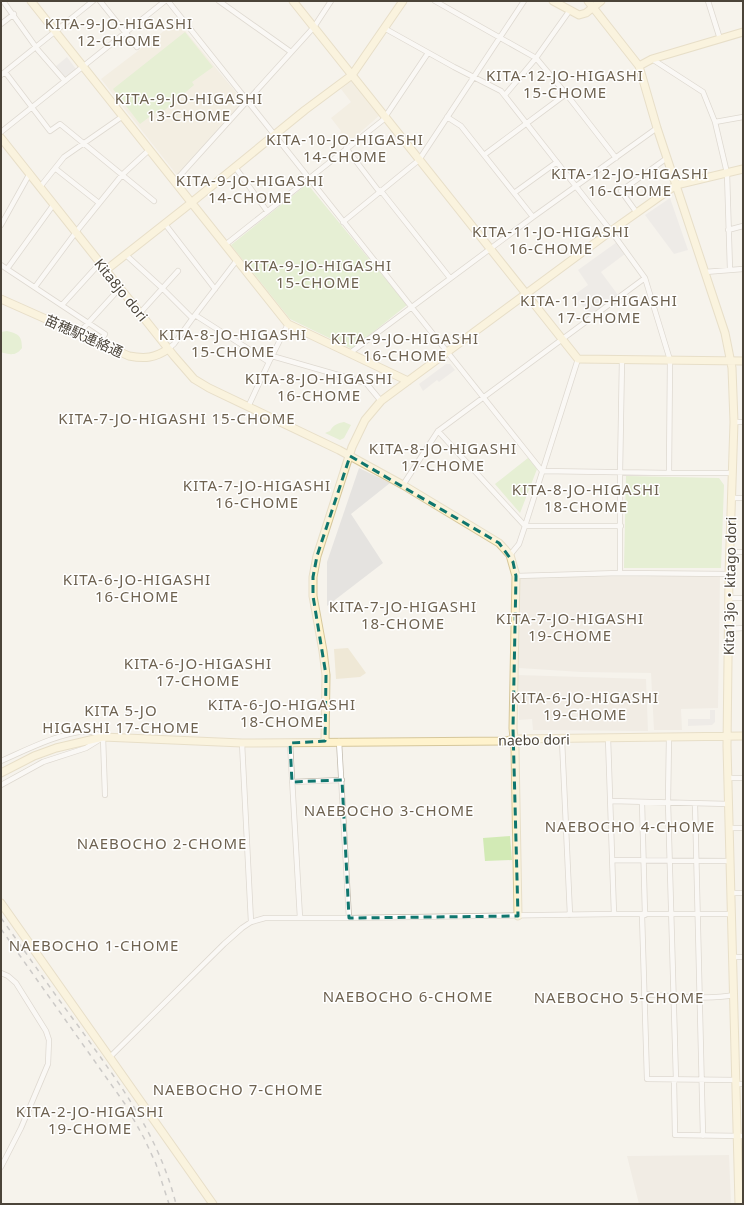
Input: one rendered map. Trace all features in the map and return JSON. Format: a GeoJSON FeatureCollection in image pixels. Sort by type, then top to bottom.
{"type":"FeatureCollection","features":[{"type":"Feature","properties":{"kind":"street"},"geometry":{"type":"LineString","coordinates":[[3,1],[14,14],[36,47],[65,81]]}},
{"type":"Feature","properties":{"kind":"street"},"geometry":{"type":"LineString","coordinates":[[31,1],[288,324],[408,381]]}},
{"type":"Feature","properties":{"kind":"street"},"geometry":{"type":"LineString","coordinates":[[93,1],[3,73],[50,131],[60,124],[154,201]]}},
{"type":"Feature","properties":{"kind":"street"},"geometry":{"type":"LineString","coordinates":[[100,1],[137,47]]}},
{"type":"Feature","properties":{"kind":"street"},"geometry":{"type":"LineString","coordinates":[[1,132],[165,1]]}},
{"type":"Feature","properties":{"kind":"street"},"geometry":{"type":"LineString","coordinates":[[168,1],[542,471],[732,473]]}},
{"type":"Feature","properties":{"kind":"street"},"geometry":{"type":"LineString","coordinates":[[219,1],[291,52]]}},
{"type":"Feature","properties":{"kind":"street"},"geometry":{"type":"LineString","coordinates":[[293,1],[578,359]]}},
{"type":"Feature","properties":{"kind":"street"},"geometry":{"type":"LineString","coordinates":[[175,181],[314,27],[331,1]]}},
{"type":"Feature","properties":{"kind":"street"},"geometry":{"type":"LineString","coordinates":[[106,270],[352,75],[403,1]]}},
{"type":"Feature","properties":{"kind":"street"},"geometry":{"type":"LineString","coordinates":[[435,1],[536,58],[616,158]]}},
{"type":"Feature","properties":{"kind":"street"},"geometry":{"type":"LineString","coordinates":[[343,222],[419,160],[524,1]]}},
{"type":"Feature","properties":{"kind":"street"},"geometry":{"type":"LineString","coordinates":[[553,1],[579,14],[583,14],[601,1]]}},
{"type":"Feature","properties":{"kind":"street","name":"Kita13jo・kitago dori"},"geometry":{"type":"LineString","coordinates":[[588,1],[639,66],[657,128],[725,333],[731,361],[734,422],[729,574],[727,736],[734,995],[739,1083],[739,1204]]}},
{"type":"Feature","properties":{"kind":"street"},"geometry":{"type":"LineString","coordinates":[[708,1],[720,39]]}},
{"type":"Feature","properties":{"kind":"street"},"geometry":{"type":"LineString","coordinates":[[505,95],[536,58],[570,10]]}},
{"type":"Feature","properties":{"kind":"street"},"geometry":{"type":"LineString","coordinates":[[1,24],[14,14]]}},
{"type":"Feature","properties":{"kind":"street"},"geometry":{"type":"LineString","coordinates":[[384,28],[474,78],[502,91],[611,231],[645,278],[670,360],[668,473]]}},
{"type":"Feature","properties":{"kind":"street"},"geometry":{"type":"LineString","coordinates":[[639,66],[652,59],[743,32]]}},
{"type":"Feature","properties":{"kind":"street"},"geometry":{"type":"LineString","coordinates":[[225,245],[383,120],[428,53]]}},
{"type":"Feature","properties":{"kind":"street"},"geometry":{"type":"LineString","coordinates":[[652,59],[703,92],[715,122],[726,173],[730,270]]}},
{"type":"Feature","properties":{"kind":"street"},"geometry":{"type":"LineString","coordinates":[[484,155],[566,94]]}},
{"type":"Feature","properties":{"kind":"street"},"geometry":{"type":"LineString","coordinates":[[40,187],[56,169],[64,157],[123,116]]}},
{"type":"Feature","properties":{"kind":"street"},"geometry":{"type":"LineString","coordinates":[[446,117],[461,126],[533,217]]}},
{"type":"Feature","properties":{"kind":"street"},"geometry":{"type":"LineString","coordinates":[[715,122],[743,117]]}},
{"type":"Feature","properties":{"kind":"street"},"geometry":{"type":"LineString","coordinates":[[350,353],[533,217],[657,128]]}},
{"type":"Feature","properties":{"kind":"street","name":"Kita8jo dori"},"geometry":{"type":"LineString","coordinates":[[1,138],[168,349],[194,379],[209,388],[339,450],[403,485],[499,542],[510,555]]}},
{"type":"Feature","properties":{"kind":"street"},"geometry":{"type":"LineString","coordinates":[[346,148],[378,190],[381,191],[450,278]]}},
{"type":"Feature","properties":{"kind":"street"},"geometry":{"type":"LineString","coordinates":[[35,287],[76,232],[122,175],[149,150]]}},
{"type":"Feature","properties":{"kind":"street"},"geometry":{"type":"LineString","coordinates":[[637,213],[621,191],[667,158]]}},
{"type":"Feature","properties":{"kind":"street"},"geometry":{"type":"LineString","coordinates":[[514,193],[557,162]]}},
{"type":"Feature","properties":{"kind":"street"},"geometry":{"type":"LineString","coordinates":[[235,167],[267,211]]}},
{"type":"Feature","properties":{"kind":"street"},"geometry":{"type":"LineString","coordinates":[[56,169],[99,203]]}},
{"type":"Feature","properties":{"kind":"street"},"geometry":{"type":"LineString","coordinates":[[325,741],[326,675],[313,596],[314,577],[317,556],[352,447],[365,420],[381,401],[611,231],[676,185],[743,169]]}},
{"type":"Feature","properties":{"kind":"street"},"geometry":{"type":"LineString","coordinates":[[1,225],[30,173]]}},
{"type":"Feature","properties":{"kind":"street"},"geometry":{"type":"LineString","coordinates":[[7,269],[54,204]]}},
{"type":"Feature","properties":{"kind":"street"},"geometry":{"type":"LineString","coordinates":[[165,224],[215,289]]}},
{"type":"Feature","properties":{"kind":"street"},"geometry":{"type":"LineString","coordinates":[[728,230],[743,226]]}},
{"type":"Feature","properties":{"kind":"street"},"geometry":{"type":"LineString","coordinates":[[126,255],[193,316],[269,362]]}},
{"type":"Feature","properties":{"kind":"street"},"geometry":{"type":"LineString","coordinates":[[168,349],[174,344],[193,316],[237,260]]}},
{"type":"Feature","properties":{"kind":"street"},"geometry":{"type":"LineString","coordinates":[[62,305],[100,262]]}},
{"type":"Feature","properties":{"kind":"street"},"geometry":{"type":"LineString","coordinates":[[1,265],[105,334],[100,343]]}},
{"type":"Feature","properties":{"kind":"street"},"geometry":{"type":"LineString","coordinates":[[705,272],[743,269]]}},
{"type":"Feature","properties":{"kind":"street"},"geometry":{"type":"LineString","coordinates":[[140,313],[178,271]]}},
{"type":"Feature","properties":{"kind":"street"},"geometry":{"type":"LineString","coordinates":[[403,485],[438,431],[645,278]]}},
{"type":"Feature","properties":{"kind":"street"},"geometry":{"type":"LineString","coordinates":[[79,333],[120,288]]}},
{"type":"Feature","properties":{"kind":"street","name":"苗穂駅連絡通"},"geometry":{"type":"LineString","coordinates":[[1,299],[129,356],[136,358],[153,357],[160,355],[168,349]]}},
{"type":"Feature","properties":{"kind":"street"},"geometry":{"type":"LineString","coordinates":[[248,407],[288,324]]}},
{"type":"Feature","properties":{"kind":"street"},"geometry":{"type":"LineString","coordinates":[[272,356],[366,383],[381,401]]}},
{"type":"Feature","properties":{"kind":"street"},"geometry":{"type":"LineString","coordinates":[[578,359],[743,361]]}},
{"type":"Feature","properties":{"kind":"street"},"geometry":{"type":"LineString","coordinates":[[518,916],[514,740],[516,576],[510,555],[519,544],[578,359]]}},
{"type":"Feature","properties":{"kind":"street"},"geometry":{"type":"LineString","coordinates":[[620,573],[622,359]]}},
{"type":"Feature","properties":{"kind":"street"},"geometry":{"type":"LineString","coordinates":[[734,422],[743,422]]}},
{"type":"Feature","properties":{"kind":"street"},"geometry":{"type":"LineString","coordinates":[[438,431],[525,526],[621,526]]}},
{"type":"Feature","properties":{"kind":"street"},"geometry":{"type":"LineString","coordinates":[[731,498],[743,498]]}},
{"type":"Feature","properties":{"kind":"street"},"geometry":{"type":"LineString","coordinates":[[730,552],[743,552]]}},
{"type":"Feature","properties":{"kind":"street"},"geometry":{"type":"LineString","coordinates":[[516,576],[620,573],[729,574]]}},
{"type":"Feature","properties":{"kind":"street"},"geometry":{"type":"LineString","coordinates":[[729,598],[743,598]]}},
{"type":"Feature","properties":{"kind":"street"},"geometry":{"type":"LineString","coordinates":[[729,629],[743,628]]}},
{"type":"Feature","properties":{"kind":"street"},"geometry":{"type":"LineString","coordinates":[[1,762],[44,742],[61,737],[88,731],[103,737]]}},
{"type":"Feature","properties":{"kind":"street","name":"naebo dori"},"geometry":{"type":"LineString","coordinates":[[1,773],[34,756],[56,748],[103,737],[242,743],[290,743],[325,741],[498,741],[743,736]]}},
{"type":"Feature","properties":{"kind":"street"},"geometry":{"type":"LineString","coordinates":[[1,785],[43,762],[86,748],[103,737]]}},
{"type":"Feature","properties":{"kind":"street"},"geometry":{"type":"LineString","coordinates":[[103,737],[106,795]]}},
{"type":"Feature","properties":{"kind":"street"},"geometry":{"type":"LineString","coordinates":[[608,738],[614,914]]}},
{"type":"Feature","properties":{"kind":"street"},"geometry":{"type":"LineString","coordinates":[[669,738],[668,802],[674,996],[675,1135],[740,1136]]}},
{"type":"Feature","properties":{"kind":"street"},"geometry":{"type":"LineString","coordinates":[[562,740],[570,915]]}},
{"type":"Feature","properties":{"kind":"street"},"geometry":{"type":"LineString","coordinates":[[339,741],[349,918]]}},
{"type":"Feature","properties":{"kind":"street"},"geometry":{"type":"LineString","coordinates":[[242,743],[251,922]]}},
{"type":"Feature","properties":{"kind":"street"},"geometry":{"type":"LineString","coordinates":[[290,743],[300,918]]}},
{"type":"Feature","properties":{"kind":"street"},"geometry":{"type":"LineString","coordinates":[[728,778],[743,778]]}},
{"type":"Feature","properties":{"kind":"street"},"geometry":{"type":"LineString","coordinates":[[292,782],[342,780]]}},
{"type":"Feature","properties":{"kind":"street"},"geometry":{"type":"LineString","coordinates":[[611,801],[728,804]]}},
{"type":"Feature","properties":{"kind":"street"},"geometry":{"type":"LineString","coordinates":[[642,802],[644,994],[647,1079],[702,1080],[739,1083]]}},
{"type":"Feature","properties":{"kind":"street"},"geometry":{"type":"LineString","coordinates":[[695,804],[704,1136]]}},
{"type":"Feature","properties":{"kind":"street"},"geometry":{"type":"LineString","coordinates":[[729,828],[743,828]]}},
{"type":"Feature","properties":{"kind":"street"},"geometry":{"type":"LineString","coordinates":[[613,860],[730,862]]}},
{"type":"Feature","properties":{"kind":"street"},"geometry":{"type":"LineString","coordinates":[[731,893],[743,893]]}},
{"type":"Feature","properties":{"kind":"street"},"geometry":{"type":"LineString","coordinates":[[1,903],[213,1204]]}},
{"type":"Feature","properties":{"kind":"street"},"geometry":{"type":"LineString","coordinates":[[110,1057],[224,944],[251,922],[265,918],[732,914]]}},
{"type":"Feature","properties":{"kind":"street"},"geometry":{"type":"LineString","coordinates":[[733,957],[743,957]]}},
{"type":"Feature","properties":{"kind":"street"},"geometry":{"type":"LineString","coordinates":[[1,973],[8,976],[16,983],[46,1031],[49,1040],[48,1064],[21,1128],[1,1167]]}},
{"type":"Feature","properties":{"kind":"street"},"geometry":{"type":"LineString","coordinates":[[644,994],[700,997],[726,997],[734,995]]}},
{"type":"Feature","properties":{"kind":"street"},"geometry":{"type":"LineString","coordinates":[[735,1018],[743,1018]]}},
{"type":"Feature","properties":{"kind":"highlighted area"},"geometry":{"type":"Polygon","coordinates":[[[350,456],[499,543],[513,562],[516,576],[513,728],[518,916],[349,918],[342,780],[292,782],[290,743],[325,741],[326,675],[313,596],[313,577],[317,556],[350,456]]]}},
{"type":"Feature","properties":{"kind":"shaded area"},"geometry":{"type":"Polygon","coordinates":[[[177,21],[244,102],[177,175],[101,79],[177,21]]]}},
{"type":"Feature","properties":{"kind":"shaded area"},"geometry":{"type":"Polygon","coordinates":[[[67,57],[76,69],[64,78],[55,67],[67,57]]]}},
{"type":"Feature","properties":{"kind":"shaded area"},"geometry":{"type":"Polygon","coordinates":[[[352,80],[380,115],[348,143],[331,118],[351,102],[341,89],[352,80]]]}},
{"type":"Feature","properties":{"kind":"shaded area"},"geometry":{"type":"Polygon","coordinates":[[[670,198],[688,250],[674,254],[645,215],[670,198]]]}},
{"type":"Feature","properties":{"kind":"shaded area"},"geometry":{"type":"Polygon","coordinates":[[[617,242],[625,254],[601,272],[618,295],[590,316],[574,295],[588,285],[578,270],[617,242]]]}},
{"type":"Feature","properties":{"kind":"shaded area"},"geometry":{"type":"Polygon","coordinates":[[[446,364],[450,364],[455,370],[439,382],[437,380],[423,391],[419,384],[446,364]]]}},
{"type":"Feature","properties":{"kind":"shaded area"},"geometry":{"type":"Polygon","coordinates":[[[359,468],[390,483],[351,514],[383,563],[327,606],[327,562],[359,468]]]}},
{"type":"Feature","properties":{"kind":"shaded area"},"geometry":{"type":"Polygon","coordinates":[[[720,576],[718,708],[681,709],[682,730],[654,730],[651,673],[581,672],[519,668],[520,577],[720,576]]]}},
{"type":"Feature","properties":{"kind":"shaded area"},"geometry":{"type":"Polygon","coordinates":[[[348,648],[366,673],[360,677],[336,679],[334,649],[348,648]]]}},
{"type":"Feature","properties":{"kind":"shaded area"},"geometry":{"type":"Polygon","coordinates":[[[518,675],[646,679],[648,731],[533,730],[532,719],[519,720],[518,675]]]}},
{"type":"Feature","properties":{"kind":"shaded area"},"geometry":{"type":"Polygon","coordinates":[[[710,710],[715,710],[715,722],[712,725],[688,726],[688,719],[710,719],[710,710]]]}},
{"type":"Feature","properties":{"kind":"shaded area"},"geometry":{"type":"Polygon","coordinates":[[[729,1155],[731,1204],[639,1204],[627,1156],[729,1155]]]}},
{"type":"Feature","properties":{"kind":"green space"},"geometry":{"type":"Polygon","coordinates":[[[185,32],[213,67],[192,82],[194,85],[159,115],[156,112],[140,124],[113,89],[185,32]]]}},
{"type":"Feature","properties":{"kind":"green space"},"geometry":{"type":"Polygon","coordinates":[[[306,185],[309,186],[407,305],[352,349],[290,319],[231,245],[306,185]]]}},
{"type":"Feature","properties":{"kind":"green space"},"geometry":{"type":"Polygon","coordinates":[[[7,331],[17,334],[21,340],[22,348],[15,354],[1,352],[1,332],[7,331]]]}},
{"type":"Feature","properties":{"kind":"green space"},"geometry":{"type":"Polygon","coordinates":[[[344,422],[351,425],[344,438],[340,440],[325,433],[330,431],[336,425],[344,422]]]}},
{"type":"Feature","properties":{"kind":"green space"},"geometry":{"type":"Polygon","coordinates":[[[528,458],[537,469],[520,513],[495,484],[528,458]]]}},
{"type":"Feature","properties":{"kind":"green space"},"geometry":{"type":"Polygon","coordinates":[[[626,476],[719,478],[724,485],[721,568],[624,568],[626,476]]]}},
{"type":"Feature","properties":{"kind":"green space"},"geometry":{"type":"Polygon","coordinates":[[[510,836],[512,860],[485,861],[483,838],[510,836]]]}},
{"type":"Feature","properties":{"kind":"railway"},"geometry":{"type":"LineString","coordinates":[[1,918],[109,1069],[136,1111],[159,1155],[176,1204]]}},
{"type":"Feature","properties":{"kind":"railway"},"geometry":{"type":"LineString","coordinates":[[1,929],[125,1104],[144,1138],[156,1164],[169,1204]]}},
{"type":"Feature","properties":{"kind":"district","name":"KITA-9-JO-HIGASHI 12-CHOME"},"geometry":{"type":"Point","coordinates":[119,32]}},
{"type":"Feature","properties":{"kind":"district","name":"KITA-12-JO-HIGASHI 15-CHOME"},"geometry":{"type":"Point","coordinates":[565,84]}},
{"type":"Feature","properties":{"kind":"district","name":"KITA-9-JO-HIGASHI 13-CHOME"},"geometry":{"type":"Point","coordinates":[189,108]}},
{"type":"Feature","properties":{"kind":"district","name":"KITA-10-JO-HIGASHI 14-CHOME"},"geometry":{"type":"Point","coordinates":[345,148]}},
{"type":"Feature","properties":{"kind":"district","name":"KITA-12-JO-HIGASHI 16-CHOME"},"geometry":{"type":"Point","coordinates":[630,182]}},
{"type":"Feature","properties":{"kind":"district","name":"KITA-9-JO-HIGASHI 14-CHOME"},"geometry":{"type":"Point","coordinates":[250,190]}},
{"type":"Feature","properties":{"kind":"district","name":"KITA-11-JO-HIGASHI 16-CHOME"},"geometry":{"type":"Point","coordinates":[551,240]}},
{"type":"Feature","properties":{"kind":"district","name":"KITA-9-JO-HIGASHI 15-CHOME"},"geometry":{"type":"Point","coordinates":[318,274]}},
{"type":"Feature","properties":{"kind":"district","name":"KITA-11-JO-HIGASHI 17-CHOME"},"geometry":{"type":"Point","coordinates":[599,310]}},
{"type":"Feature","properties":{"kind":"district","name":"KITA-8-JO-HIGASHI 15-CHOME"},"geometry":{"type":"Point","coordinates":[233,344]}},
{"type":"Feature","properties":{"kind":"district","name":"KITA-9-JO-HIGASHI 16-CHOME"},"geometry":{"type":"Point","coordinates":[405,348]}},
{"type":"Feature","properties":{"kind":"district","name":"KITA-8-JO-HIGASHI 16-CHOME"},"geometry":{"type":"Point","coordinates":[319,388]}},
{"type":"Feature","properties":{"kind":"district","name":"KITA-7-JO-HIGASHI 15-CHOME"},"geometry":{"type":"Point","coordinates":[177,419]}},
{"type":"Feature","properties":{"kind":"district","name":"KITA-8-JO-HIGASHI 17-CHOME"},"geometry":{"type":"Point","coordinates":[443,458]}},
{"type":"Feature","properties":{"kind":"district","name":"KITA-7-JO-HIGASHI 16-CHOME"},"geometry":{"type":"Point","coordinates":[257,494]}},
{"type":"Feature","properties":{"kind":"district","name":"KITA-8-JO-HIGASHI 18-CHOME"},"geometry":{"type":"Point","coordinates":[586,498]}},
{"type":"Feature","properties":{"kind":"district","name":"KITA-6-JO-HIGASHI 16-CHOME"},"geometry":{"type":"Point","coordinates":[137,588]}},
{"type":"Feature","properties":{"kind":"district","name":"KITA-7-JO-HIGASHI 18-CHOME"},"geometry":{"type":"Point","coordinates":[403,616]}},
{"type":"Feature","properties":{"kind":"district","name":"KITA-7-JO-HIGASHI 19-CHOME"},"geometry":{"type":"Point","coordinates":[570,628]}},
{"type":"Feature","properties":{"kind":"district","name":"KITA-6-JO-HIGASHI 17-CHOME"},"geometry":{"type":"Point","coordinates":[198,672]}},
{"type":"Feature","properties":{"kind":"district","name":"KITA-6-JO-HIGASHI 19-CHOME"},"geometry":{"type":"Point","coordinates":[585,706]}},
{"type":"Feature","properties":{"kind":"district","name":"KITA-6-JO-HIGASHI 18-CHOME"},"geometry":{"type":"Point","coordinates":[282,714]}},
{"type":"Feature","properties":{"kind":"district","name":"KITA 5-JO HIGASHI 17-CHOME"},"geometry":{"type":"Point","coordinates":[121,720]}},
{"type":"Feature","properties":{"kind":"district","name":"NAEBOCHO 3-CHOME"},"geometry":{"type":"Point","coordinates":[389,811]}},
{"type":"Feature","properties":{"kind":"district","name":"NAEBOCHO 4-CHOME"},"geometry":{"type":"Point","coordinates":[630,827]}},
{"type":"Feature","properties":{"kind":"district","name":"NAEBOCHO 2-CHOME"},"geometry":{"type":"Point","coordinates":[162,844]}},
{"type":"Feature","properties":{"kind":"district","name":"NAEBOCHO 1-CHOME"},"geometry":{"type":"Point","coordinates":[94,946]}},
{"type":"Feature","properties":{"kind":"district","name":"NAEBOCHO 6-CHOME"},"geometry":{"type":"Point","coordinates":[408,997]}},
{"type":"Feature","properties":{"kind":"district","name":"NAEBOCHO 5-CHOME"},"geometry":{"type":"Point","coordinates":[619,998]}},
{"type":"Feature","properties":{"kind":"district","name":"NAEBOCHO 7-CHOME"},"geometry":{"type":"Point","coordinates":[238,1090]}},
{"type":"Feature","properties":{"kind":"district","name":"KITA-2-JO-HIGASHI 19-CHOME"},"geometry":{"type":"Point","coordinates":[90,1120]}}]}
